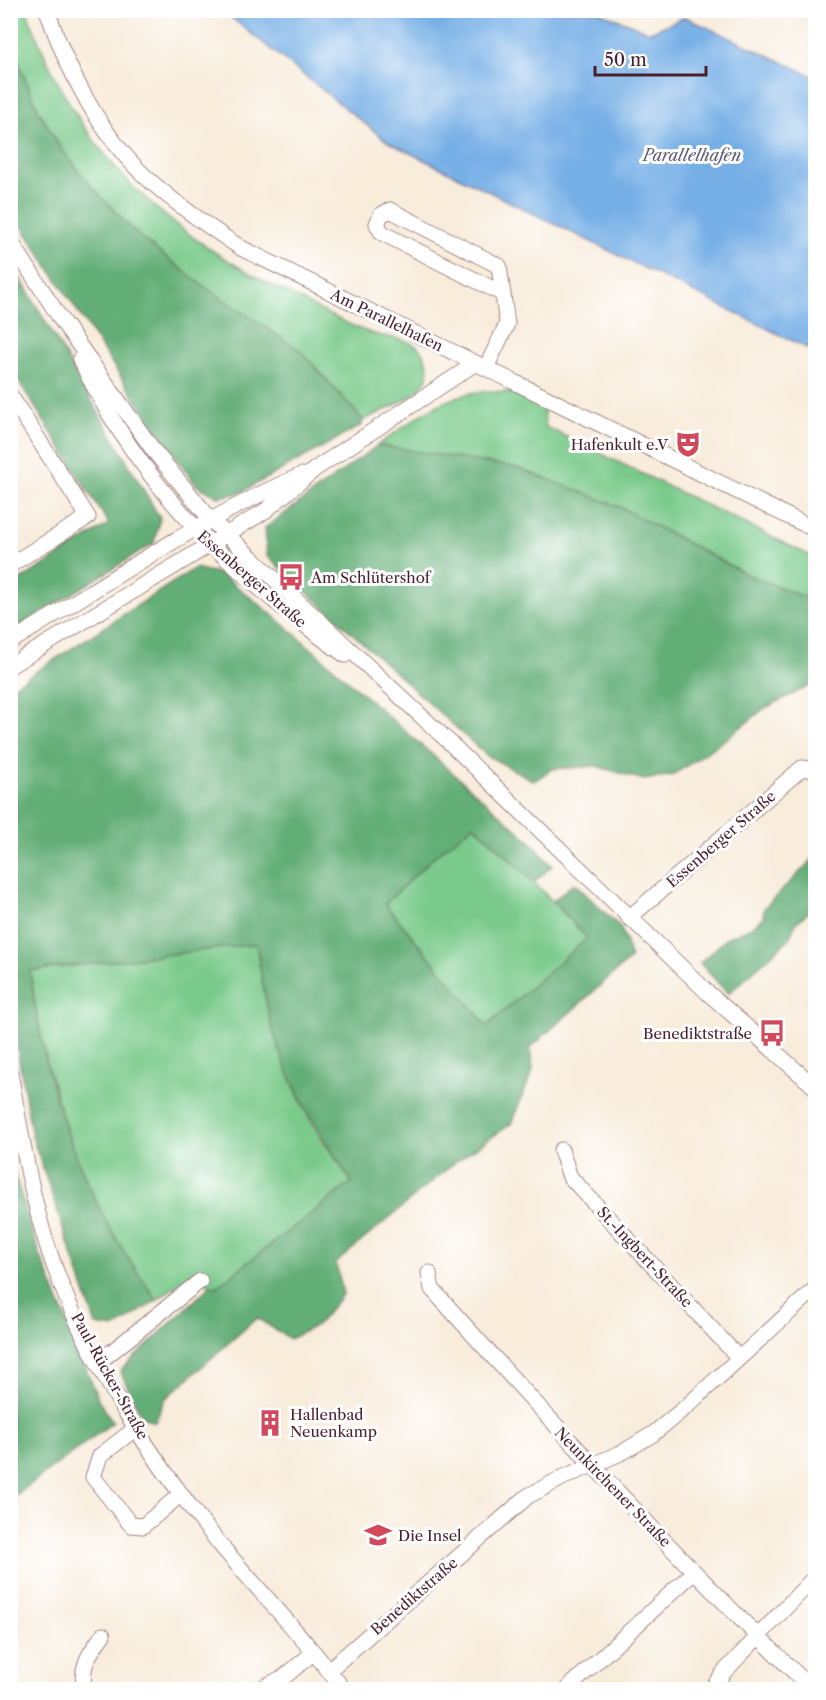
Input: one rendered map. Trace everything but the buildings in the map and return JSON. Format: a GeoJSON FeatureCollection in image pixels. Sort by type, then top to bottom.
{"type":"FeatureCollection","features":[{"type":"Feature","properties":{"kind":"street","name":"Am Parallelhafen"},"geometry":{"type":"LineString","coordinates":[[47,10],[74,76],[98,117],[146,178],[184,209],[241,248],[816,530]]}},
{"type":"Feature","properties":{"kind":"street"},"geometry":{"type":"LineString","coordinates":[[10,666],[228,536],[266,511],[315,469],[481,365],[507,324],[503,294],[499,266],[390,210],[381,215],[377,224],[381,232],[503,294]]}},
{"type":"Feature","properties":{"kind":"street","name":"Essenberger Straße"},"geometry":{"type":"LineString","coordinates":[[10,240],[62,321],[154,451],[211,520],[393,690],[707,992],[816,1088]]}},
{"type":"Feature","properties":{"kind":"street","name":"Essenberger Straße"},"geometry":{"type":"LineString","coordinates":[[62,321],[92,384],[139,462],[195,529],[211,546],[314,633],[393,690]]}},
{"type":"Feature","properties":{"kind":"street"},"geometry":{"type":"LineString","coordinates":[[10,395],[88,517],[10,565]]}},
{"type":"Feature","properties":{"kind":"street"},"geometry":{"type":"LineString","coordinates":[[10,642],[195,529],[255,495],[315,469]]}},
{"type":"Feature","properties":{"kind":"street","name":"Essenberger Straße"},"geometry":{"type":"LineString","coordinates":[[629,918],[802,768],[816,770]]}},
{"type":"Feature","properties":{"kind":"street","name":"Paul-Rücker-Straße"},"geometry":{"type":"LineString","coordinates":[[10,1073],[27,1164],[49,1251],[77,1320],[99,1362],[136,1428],[181,1494],[344,1689]]}},
{"type":"Feature","properties":{"kind":"street","name":"St.-Ingbert-Straße"},"geometry":{"type":"LineString","coordinates":[[561,1150],[570,1177],[739,1358]]}},
{"type":"Feature","properties":{"kind":"street","name":"Neunkirchener Straße"},"geometry":{"type":"LineString","coordinates":[[429,1273],[432,1289],[592,1464],[694,1572],[813,1689]]}},
{"type":"Feature","properties":{"kind":"street"},"geometry":{"type":"LineString","coordinates":[[99,1362],[201,1281]]}},
{"type":"Feature","properties":{"kind":"street","name":"Benediktstraße"},"geometry":{"type":"LineString","coordinates":[[329,1670],[528,1496],[592,1464],[623,1452],[653,1434],[687,1406],[816,1288]]}},
{"type":"Feature","properties":{"kind":"street"},"geometry":{"type":"LineString","coordinates":[[136,1428],[100,1456],[93,1477],[132,1525],[143,1526],[181,1494]]}},
{"type":"Feature","properties":{"kind":"street"},"geometry":{"type":"LineString","coordinates":[[566,1689],[694,1572]]}},
{"type":"Feature","properties":{"kind":"street"},"geometry":{"type":"LineString","coordinates":[[711,1689],[724,1672],[811,1581]]}},
{"type":"Feature","properties":{"kind":"street"},"geometry":{"type":"LineString","coordinates":[[85,1689],[83,1681],[86,1657],[103,1635]]}},
{"type":"Feature","properties":{"kind":"street"},"geometry":{"type":"LineString","coordinates":[[263,1688],[284,1677],[313,1653]]}},
{"type":"Feature","properties":{"kind":"green space"},"geometry":{"type":"Polygon","coordinates":[[[10,11],[27,11],[47,60],[70,104],[96,144],[127,180],[161,212],[199,241],[241,268],[287,293],[365,331],[408,341],[416,346],[423,354],[428,366],[423,385],[404,400],[363,420],[301,351],[202,285],[140,237],[91,186],[60,147],[39,111],[11,45],[10,11]]]}},
{"type":"Feature","properties":{"kind":"green space"},"geometry":{"type":"Polygon","coordinates":[[[11,45],[39,112],[60,147],[91,186],[140,237],[202,285],[301,351],[363,420],[362,425],[240,493],[218,497],[196,485],[142,409],[11,210],[11,45]]]}},
{"type":"Feature","properties":{"kind":"green space"},"geometry":{"type":"Polygon","coordinates":[[[11,262],[160,518],[154,543],[11,632],[11,586],[109,524],[11,369],[11,262]]]}},
{"type":"Feature","properties":{"kind":"green space"},"geometry":{"type":"Polygon","coordinates":[[[484,391],[511,392],[543,407],[546,427],[815,558],[815,601],[748,575],[618,506],[518,469],[378,445],[428,410],[454,398],[484,391]]]}},
{"type":"Feature","properties":{"kind":"green space"},"geometry":{"type":"Polygon","coordinates":[[[378,445],[518,468],[618,506],[748,575],[815,601],[815,683],[765,708],[726,739],[673,775],[644,780],[596,766],[552,769],[534,781],[486,755],[267,556],[265,528],[378,445]]]}},
{"type":"Feature","properties":{"kind":"green space"},"geometry":{"type":"Polygon","coordinates":[[[195,568],[221,574],[280,621],[530,841],[552,866],[534,882],[474,825],[439,852],[385,904],[487,1026],[587,938],[553,901],[574,883],[621,928],[631,958],[530,1048],[533,1070],[511,1124],[454,1163],[336,1263],[343,1294],[317,1325],[290,1339],[257,1318],[165,1399],[155,1422],[142,1417],[120,1371],[210,1286],[216,1287],[352,1182],[317,1128],[288,1072],[270,1020],[256,944],[30,971],[42,1043],[73,1149],[103,1215],[125,1254],[157,1300],[115,1328],[96,1325],[32,1136],[11,1013],[11,688],[195,568]]]}},
{"type":"Feature","properties":{"kind":"green space"},"geometry":{"type":"Polygon","coordinates":[[[474,825],[588,938],[487,1026],[385,904],[439,852],[474,825]]]}},
{"type":"Feature","properties":{"kind":"green space"},"geometry":{"type":"Polygon","coordinates":[[[815,857],[815,906],[796,923],[789,939],[728,994],[700,963],[728,937],[750,928],[763,918],[764,908],[815,857]]]}},
{"type":"Feature","properties":{"kind":"green space"},"geometry":{"type":"Polygon","coordinates":[[[256,944],[264,990],[291,1078],[311,1121],[352,1182],[216,1287],[210,1286],[197,1270],[157,1300],[125,1254],[103,1215],[73,1148],[51,1078],[30,971],[256,944]]]}},
{"type":"Feature","properties":{"kind":"green space"},"geometry":{"type":"Polygon","coordinates":[[[11,1164],[39,1252],[99,1401],[113,1422],[11,1499],[11,1164]]]}},
{"type":"Feature","properties":{"kind":"water","name":"Parallelhafen"},"geometry":{"type":"Polygon","coordinates":[[[223,11],[597,11],[650,32],[685,17],[815,77],[815,352],[388,142],[223,11]]]}},
{"type":"Feature","properties":{"kind":"place","name":"Hafenkult e.V"},"geometry":{"type":"Point","coordinates":[688,444]}},
{"type":"Feature","properties":{"kind":"place","name":"Am Schlütershof"},"geometry":{"type":"Point","coordinates":[291,577]}},
{"type":"Feature","properties":{"kind":"place","name":"Benediktstraße"},"geometry":{"type":"Point","coordinates":[772,1033]}},
{"type":"Feature","properties":{"kind":"place","name":"Hallenbad Neuenkamp"},"geometry":{"type":"Point","coordinates":[270,1423]}},
{"type":"Feature","properties":{"kind":"place","name":"Die Insel"},"geometry":{"type":"Point","coordinates":[378,1535]}}]}
